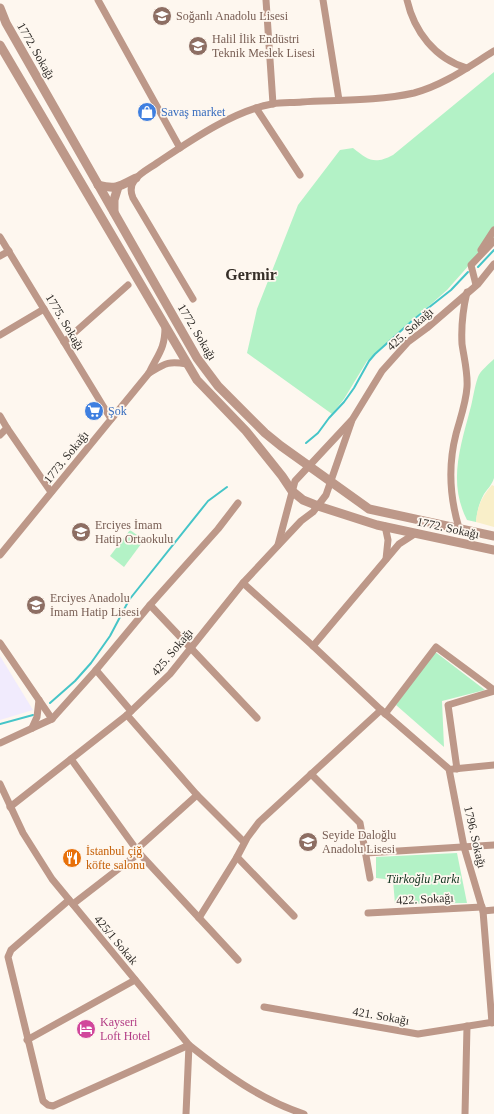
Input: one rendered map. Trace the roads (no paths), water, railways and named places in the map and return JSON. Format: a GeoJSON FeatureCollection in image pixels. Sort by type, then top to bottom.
{"type":"FeatureCollection","features":[{"type":"Feature","properties":{"kind":"street"},"geometry":{"type":"LineString","coordinates":[[98,0],[180,148]]}},
{"type":"Feature","properties":{"kind":"street"},"geometry":{"type":"LineString","coordinates":[[266,0],[274,104]]}},
{"type":"Feature","properties":{"kind":"street"},"geometry":{"type":"LineString","coordinates":[[323,0],[339,100]]}},
{"type":"Feature","properties":{"kind":"street"},"geometry":{"type":"LineString","coordinates":[[407,0],[413,20],[432,49],[445,59],[467,68]]}},
{"type":"Feature","properties":{"kind":"street","name":"1772. Sokağı"},"geometry":{"type":"LineString","coordinates":[[0,9],[114,214],[197,358],[218,386],[265,433],[369,509],[494,536]]}},
{"type":"Feature","properties":{"kind":"street","name":"1772. Sokağı"},"geometry":{"type":"LineString","coordinates":[[0,45],[197,380],[246,431],[292,491],[303,500],[318,506],[385,526],[494,550]]}},
{"type":"Feature","properties":{"kind":"street"},"geometry":{"type":"LineString","coordinates":[[98,185],[109,188],[118,187],[136,178],[180,148],[232,118],[256,108],[274,104],[391,96],[413,93],[445,81],[494,51]]}},
{"type":"Feature","properties":{"kind":"street"},"geometry":{"type":"LineString","coordinates":[[256,108],[300,175]]}},
{"type":"Feature","properties":{"kind":"street"},"geometry":{"type":"LineString","coordinates":[[136,178],[131,187],[133,198],[193,299]]}},
{"type":"Feature","properties":{"kind":"street"},"geometry":{"type":"LineString","coordinates":[[114,214],[114,200],[118,187]]}},
{"type":"Feature","properties":{"kind":"street"},"geometry":{"type":"LineString","coordinates":[[476,285],[471,265],[494,230]]}},
{"type":"Feature","properties":{"kind":"street","name":"1775. Sokağı"},"geometry":{"type":"LineString","coordinates":[[0,237],[111,419]]}},
{"type":"Feature","properties":{"kind":"street"},"geometry":{"type":"LineString","coordinates":[[471,265],[494,241]]}},
{"type":"Feature","properties":{"kind":"street"},"geometry":{"type":"LineString","coordinates":[[0,256],[9,251]]}},
{"type":"Feature","properties":{"kind":"street","name":"425. Sokağı"},"geometry":{"type":"LineString","coordinates":[[277,547],[295,481],[352,420],[382,371],[394,357],[408,342],[427,328],[476,285],[494,264]]}},
{"type":"Feature","properties":{"kind":"street"},"geometry":{"type":"LineString","coordinates":[[64,342],[128,285]]}},
{"type":"Feature","properties":{"kind":"street"},"geometry":{"type":"LineString","coordinates":[[459,528],[452,497],[451,472],[455,437],[467,388],[462,334],[462,316],[467,292]]}},
{"type":"Feature","properties":{"kind":"street"},"geometry":{"type":"LineString","coordinates":[[0,335],[44,309]]}},
{"type":"Feature","properties":{"kind":"street","name":"1773. Sokağı"},"geometry":{"type":"LineString","coordinates":[[0,555],[149,373],[162,349],[165,339],[165,327]]}},
{"type":"Feature","properties":{"kind":"street","name":"1773. Sokağı"},"geometry":{"type":"LineString","coordinates":[[149,373],[172,361],[187,364]]}},
{"type":"Feature","properties":{"kind":"street"},"geometry":{"type":"LineString","coordinates":[[0,416],[52,492]]}},
{"type":"Feature","properties":{"kind":"street","name":"425. Sokağı"},"geometry":{"type":"LineString","coordinates":[[10,806],[129,713],[170,674],[243,583],[301,521],[313,512],[326,495],[352,420]]}},
{"type":"Feature","properties":{"kind":"street"},"geometry":{"type":"LineString","coordinates":[[0,435],[7,428]]}},
{"type":"Feature","properties":{"kind":"street"},"geometry":{"type":"LineString","coordinates":[[0,743],[52,719],[96,670],[150,605],[218,529],[238,503]]}},
{"type":"Feature","properties":{"kind":"street"},"geometry":{"type":"LineString","coordinates":[[385,526],[388,540],[386,559]]}},
{"type":"Feature","properties":{"kind":"street"},"geometry":{"type":"LineString","coordinates":[[313,646],[399,544],[416,534]]}},
{"type":"Feature","properties":{"kind":"street"},"geometry":{"type":"LineString","coordinates":[[243,583],[383,712],[453,769],[494,766]]}},
{"type":"Feature","properties":{"kind":"street"},"geometry":{"type":"LineString","coordinates":[[150,605],[257,718]]}},
{"type":"Feature","properties":{"kind":"street"},"geometry":{"type":"LineString","coordinates":[[0,643],[52,719]]}},
{"type":"Feature","properties":{"kind":"street"},"geometry":{"type":"LineString","coordinates":[[199,918],[237,857],[244,842],[259,822],[311,774],[383,712],[436,647],[494,691]]}},
{"type":"Feature","properties":{"kind":"street"},"geometry":{"type":"LineString","coordinates":[[96,670],[129,713],[197,795],[244,842]]}},
{"type":"Feature","properties":{"kind":"street","name":"1796. Sokağı"},"geometry":{"type":"LineString","coordinates":[[493,1023],[491,952],[483,909],[464,846],[453,769],[448,705],[494,691]]}},
{"type":"Feature","properties":{"kind":"street"},"geometry":{"type":"LineString","coordinates":[[32,728],[36,717],[39,700]]}},
{"type":"Feature","properties":{"kind":"street"},"geometry":{"type":"LineString","coordinates":[[71,759],[138,851],[238,960]]}},
{"type":"Feature","properties":{"kind":"street"},"geometry":{"type":"LineString","coordinates":[[311,774],[360,823],[370,878]]}},
{"type":"Feature","properties":{"kind":"street","name":"425/1 Sokak"},"geometry":{"type":"LineString","coordinates":[[0,784],[34,852],[52,879],[189,1045],[240,1083],[269,1099],[304,1114]]}},
{"type":"Feature","properties":{"kind":"street"},"geometry":{"type":"LineString","coordinates":[[186,1114],[189,1045],[53,1106],[50,1106],[44,1101],[8,960],[8,954],[71,902],[138,851],[197,795]]}},
{"type":"Feature","properties":{"kind":"street"},"geometry":{"type":"LineString","coordinates":[[366,853],[494,845]]}},
{"type":"Feature","properties":{"kind":"street"},"geometry":{"type":"LineString","coordinates":[[237,857],[294,916]]}},
{"type":"Feature","properties":{"kind":"street","name":"422. Sokağı"},"geometry":{"type":"LineString","coordinates":[[368,913],[483,909],[494,910]]}},
{"type":"Feature","properties":{"kind":"street"},"geometry":{"type":"LineString","coordinates":[[28,1040],[135,980]]}},
{"type":"Feature","properties":{"kind":"street","name":"421. Sokağı"},"geometry":{"type":"LineString","coordinates":[[264,1007],[418,1034],[493,1023]]}},
{"type":"Feature","properties":{"kind":"street"},"geometry":{"type":"LineString","coordinates":[[465,1114],[468,1026]]}},
{"type":"Feature","properties":{"kind":"waterway"},"geometry":{"type":"LineString","coordinates":[[478,267],[494,250]]}},
{"type":"Feature","properties":{"kind":"waterway"},"geometry":{"type":"LineString","coordinates":[[306,443],[318,433],[329,418],[344,402],[354,388],[369,361],[375,354],[413,320],[451,290],[468,272]]}},
{"type":"Feature","properties":{"kind":"waterway"},"geometry":{"type":"LineString","coordinates":[[50,703],[75,681],[91,663],[110,636],[129,600],[208,501],[227,487]]}},
{"type":"Feature","properties":{"kind":"waterway"},"geometry":{"type":"LineString","coordinates":[[0,724],[33,715]]}},
{"type":"Feature","properties":{"kind":"place","name":"Soğanlı Anadolu Lisesi"},"geometry":{"type":"Point","coordinates":[162,16]}},
{"type":"Feature","properties":{"kind":"place","name":"Halil İlik Endüstri Teknik Meslek Lisesi"},"geometry":{"type":"Point","coordinates":[198,46]}},
{"type":"Feature","properties":{"kind":"place","name":"Savaş market"},"geometry":{"type":"Point","coordinates":[147,112]}},
{"type":"Feature","properties":{"kind":"place","name":"Şok"},"geometry":{"type":"Point","coordinates":[94,411]}},
{"type":"Feature","properties":{"kind":"place","name":"Erciyes İmam Hatip Ortaokulu"},"geometry":{"type":"Point","coordinates":[81,532]}},
{"type":"Feature","properties":{"kind":"place","name":"Erciyes Anadolu İmam Hatip Lisesi"},"geometry":{"type":"Point","coordinates":[36,605]}},
{"type":"Feature","properties":{"kind":"place","name":"Seyide Daloğlu Anadolu Lisesi"},"geometry":{"type":"Point","coordinates":[308,842]}},
{"type":"Feature","properties":{"kind":"place","name":"İstanbul çiğ köfte salonu"},"geometry":{"type":"Point","coordinates":[72,858]}},
{"type":"Feature","properties":{"kind":"place","name":"Kayseri Loft Hotel"},"geometry":{"type":"Point","coordinates":[86,1029]}},
{"type":"Feature","properties":{"kind":"district","name":"Germir"},"geometry":{"type":"Point","coordinates":[251,274]}},
{"type":"Feature","properties":{"kind":"park label","name":"Türkoğlu Parkı"},"geometry":{"type":"Point","coordinates":[423,879]}}]}
